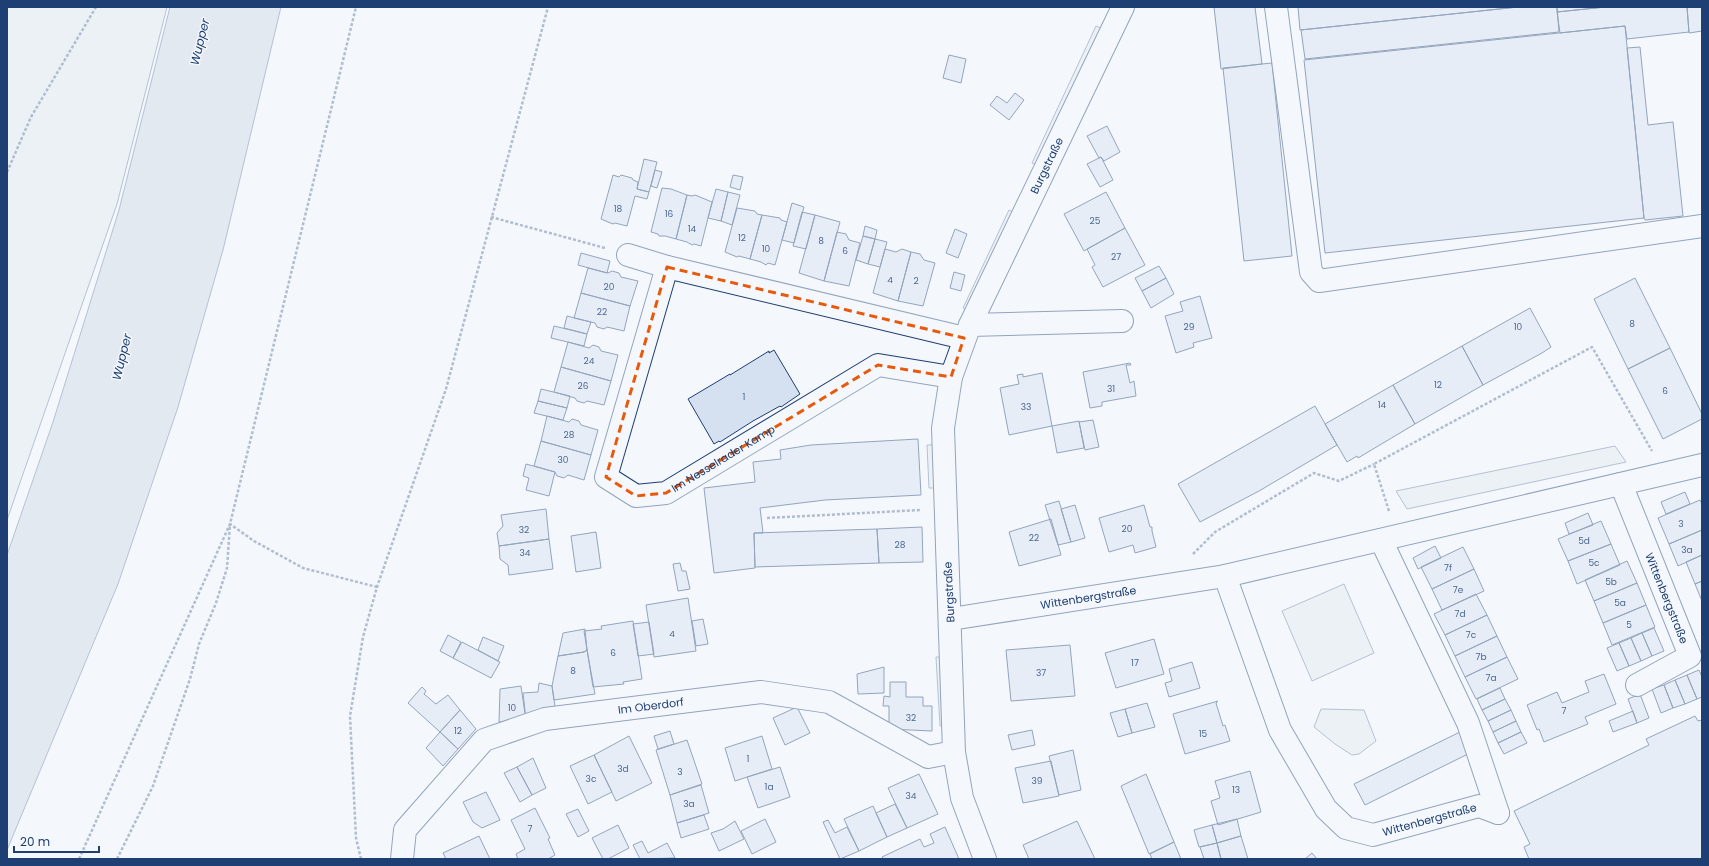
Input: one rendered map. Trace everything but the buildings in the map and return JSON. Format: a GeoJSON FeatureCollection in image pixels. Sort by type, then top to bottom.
{"type":"FeatureCollection","features":[{"type":"Feature","properties":{"kind":"street","name":"Burgstraße"},"geometry":{"type":"LineString","coordinates":[[985,859],[962,798],[954,752],[951,619],[945,509],[943,428],[951,377],[967,332],[1123,7]]}},
{"type":"Feature","properties":{"kind":"street"},"geometry":{"type":"LineString","coordinates":[[1276,7],[1311,272],[1319,281],[1702,226]]}},
{"type":"Feature","properties":{"kind":"street"},"geometry":{"type":"LineString","coordinates":[[628,255],[667,267],[967,332],[1122,321]]}},
{"type":"Feature","properties":{"kind":"street","name":"Im Nesselrader Kamp"},"geometry":{"type":"LineString","coordinates":[[667,267],[606,477],[636,496],[666,493],[878,365],[951,377]]}},
{"type":"Feature","properties":{"kind":"street","name":"Wittenbergstraße"},"geometry":{"type":"LineString","coordinates":[[951,619],[1225,576],[1702,466]]}},
{"type":"Feature","properties":{"kind":"street","name":"Wittenbergstraße"},"geometry":{"type":"LineString","coordinates":[[1621,484],[1690,656],[1637,685]]}},
{"type":"Feature","properties":{"kind":"street","name":"Wittenbergstraße"},"geometry":{"type":"LineString","coordinates":[[1225,576],[1280,730],[1326,809],[1346,828],[1373,835],[1479,806],[1498,813],[1468,723],[1389,538]]}},
{"type":"Feature","properties":{"kind":"street","name":"Im Oberdorf"},"geometry":{"type":"LineString","coordinates":[[402,859],[405,830],[484,740],[545,719],[761,692],[829,702],[928,757],[954,752]]}},
{"type":"Feature","properties":{"kind":"path"},"geometry":{"type":"LineString","coordinates":[[7,172],[30,117],[96,7]]}},
{"type":"Feature","properties":{"kind":"path"},"geometry":{"type":"LineString","coordinates":[[118,859],[153,786],[190,679],[199,644],[216,604],[227,568],[230,524],[356,7]]}},
{"type":"Feature","properties":{"kind":"path"},"geometry":{"type":"LineString","coordinates":[[361,859],[356,838],[350,716],[363,637],[377,587],[446,388],[548,7]]}},
{"type":"Feature","properties":{"kind":"path"},"geometry":{"type":"LineString","coordinates":[[492,217],[628,255]]}},
{"type":"Feature","properties":{"kind":"path"},"geometry":{"type":"LineString","coordinates":[[1164,585],[1215,532],[1314,473],[1339,481],[1374,464],[1592,347],[1665,474]]}},
{"type":"Feature","properties":{"kind":"path"},"geometry":{"type":"LineString","coordinates":[[1374,464],[1389,538]]}},
{"type":"Feature","properties":{"kind":"path"},"geometry":{"type":"LineString","coordinates":[[767,518],[945,509]]}},
{"type":"Feature","properties":{"kind":"path"},"geometry":{"type":"LineString","coordinates":[[230,524],[254,540],[303,568],[377,587]]}},
{"type":"Feature","properties":{"kind":"path"},"geometry":{"type":"LineString","coordinates":[[79,859],[230,524]]}},
{"type":"Feature","properties":{"kind":"highlighted area"},"geometry":{"type":"Polygon","coordinates":[[[667,267],[964,338],[951,377],[878,365],[666,493],[636,496],[606,477],[667,267]]]}},
{"type":"Feature","properties":{"kind":"shaded area"},"geometry":{"type":"Polygon","coordinates":[[[7,7],[167,7],[117,204],[7,520],[7,7]]]}},
{"type":"Feature","properties":{"kind":"shaded area"},"geometry":{"type":"Polygon","coordinates":[[[1096,26],[1103,29],[1039,166],[1032,163],[1096,26]]]}},
{"type":"Feature","properties":{"kind":"shaded area"},"geometry":{"type":"Polygon","coordinates":[[[1009,210],[1017,214],[971,312],[963,308],[1009,210]]]}},
{"type":"Feature","properties":{"kind":"shaded area"},"geometry":{"type":"Polygon","coordinates":[[[927,445],[936,445],[938,488],[929,488],[927,445]]]}},
{"type":"Feature","properties":{"kind":"shaded area"},"geometry":{"type":"Polygon","coordinates":[[[1615,446],[1626,462],[1407,509],[1396,491],[1615,446]]]}},
{"type":"Feature","properties":{"kind":"shaded area"},"geometry":{"type":"Polygon","coordinates":[[[1344,584],[1374,653],[1312,681],[1282,611],[1344,584]]]}},
{"type":"Feature","properties":{"kind":"shaded area"},"geometry":{"type":"Polygon","coordinates":[[[936,657],[944,657],[948,726],[940,726],[936,657]]]}},
{"type":"Feature","properties":{"kind":"shaded area"},"geometry":{"type":"Polygon","coordinates":[[[1321,709],[1364,710],[1376,741],[1359,754],[1352,755],[1335,744],[1314,727],[1321,709]]]}},
{"type":"Feature","properties":{"kind":"water","name":"Wupper"},"geometry":{"type":"Polygon","coordinates":[[[170,7],[281,7],[223,250],[178,407],[118,584],[7,850],[7,555],[53,422],[119,210],[170,7]]]}}]}
